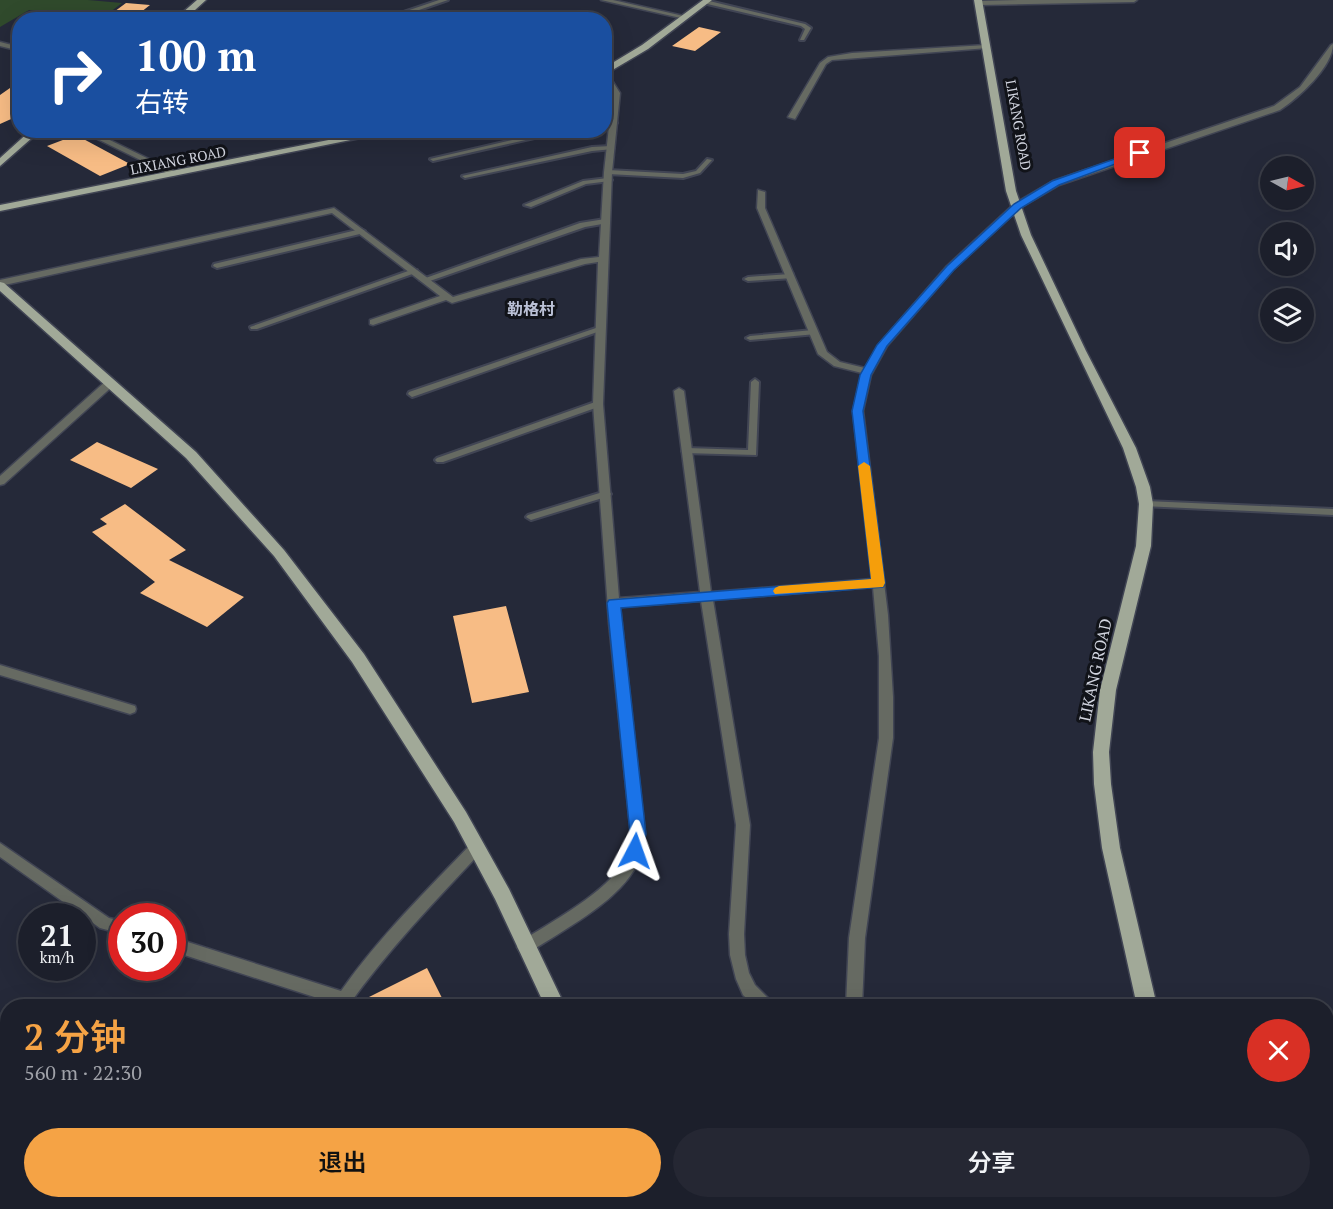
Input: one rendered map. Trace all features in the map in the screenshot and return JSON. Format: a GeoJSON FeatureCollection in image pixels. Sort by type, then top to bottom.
{"type":"FeatureCollection","features":[{"type":"Feature","properties":{"kind":"main road"},"geometry":{"type":"LineString","coordinates":[[188,12],[202,0]]}},
{"type":"Feature","properties":{"kind":"main road"},"geometry":{"type":"LineString","coordinates":[[612,67],[645,47],[706,1]]}},
{"type":"Feature","properties":{"kind":"main road","name":"LIKANG ROAD"},"geometry":{"type":"LineString","coordinates":[[979,1],[1008,176],[1026,235],[1132,456],[1140,476],[1146,504],[1147,538],[1109,688],[1101,750],[1102,778],[1114,860],[1145,999]]}},
{"type":"Feature","properties":{"kind":"main road"},"geometry":{"type":"LineString","coordinates":[[0,163],[28,138]]}},
{"type":"Feature","properties":{"kind":"main road","name":"LIXIANG ROAD"},"geometry":{"type":"LineString","coordinates":[[0,208],[356,138]]}},
{"type":"Feature","properties":{"kind":"main road"},"geometry":{"type":"LineString","coordinates":[[0,284],[190,454],[279,553],[376,685],[460,817],[551,999]]}},
{"type":"Feature","properties":{"kind":"street"},"geometry":{"type":"LineString","coordinates":[[604,0],[685,17]]}},
{"type":"Feature","properties":{"kind":"street"},"geometry":{"type":"LineString","coordinates":[[979,1],[1134,0]]}},
{"type":"Feature","properties":{"kind":"street"},"geometry":{"type":"LineString","coordinates":[[854,999],[857,938],[886,738],[888,677],[858,411],[867,371],[883,345],[918,303],[956,262],[1017,206],[1056,183],[1277,108],[1293,99],[1306,87],[1333,46]]}},
{"type":"Feature","properties":{"kind":"street"},"geometry":{"type":"LineString","coordinates":[[792,117],[823,63],[830,58],[986,47]]}},
{"type":"Feature","properties":{"kind":"street"},"geometry":{"type":"LineString","coordinates":[[612,86],[616,93],[612,111]]}},
{"type":"Feature","properties":{"kind":"street"},"geometry":{"type":"LineString","coordinates":[[99,138],[177,174]]}},
{"type":"Feature","properties":{"kind":"street"},"geometry":{"type":"LineString","coordinates":[[525,947],[612,885],[627,869],[635,851],[638,834],[614,603],[598,404],[599,330],[610,138]]}},
{"type":"Feature","properties":{"kind":"street"},"geometry":{"type":"LineString","coordinates":[[761,192],[761,208],[823,354],[827,359],[867,371]]}},
{"type":"Feature","properties":{"kind":"street"},"geometry":{"type":"LineString","coordinates":[[0,284],[334,210],[445,297],[452,300],[459,300],[584,261],[603,259]]}},
{"type":"Feature","properties":{"kind":"street"},"geometry":{"type":"LineString","coordinates":[[373,322],[445,297]]}},
{"type":"Feature","properties":{"kind":"street"},"geometry":{"type":"LineString","coordinates":[[0,482],[111,382]]}},
{"type":"Feature","properties":{"kind":"street"},"geometry":{"type":"LineString","coordinates":[[679,391],[706,596],[744,825],[745,848],[735,935],[738,965],[749,990],[758,999]]}},
{"type":"Feature","properties":{"kind":"street"},"geometry":{"type":"LineString","coordinates":[[614,603],[878,583]]}},
{"type":"Feature","properties":{"kind":"street"},"geometry":{"type":"LineString","coordinates":[[0,670],[130,709]]}},
{"type":"Feature","properties":{"kind":"street"},"geometry":{"type":"LineString","coordinates":[[344,999],[398,931],[477,847]]}},
{"type":"Feature","properties":{"kind":"street"},"geometry":{"type":"LineString","coordinates":[[0,849],[48,880],[108,924]]}},
{"type":"Feature","properties":{"kind":"street"},"geometry":{"type":"LineString","coordinates":[[186,949],[330,999]]}},
{"type":"Feature","properties":{"kind":"lane"},"geometry":{"type":"LineString","coordinates":[[408,12],[446,0]]}},
{"type":"Feature","properties":{"kind":"lane"},"geometry":{"type":"LineString","coordinates":[[706,1],[803,25],[808,28],[802,39]]}},
{"type":"Feature","properties":{"kind":"lane"},"geometry":{"type":"LineString","coordinates":[[434,159],[530,138]]}},
{"type":"Feature","properties":{"kind":"lane"},"geometry":{"type":"LineString","coordinates":[[465,176],[592,148],[611,148]]}},
{"type":"Feature","properties":{"kind":"lane"},"geometry":{"type":"LineString","coordinates":[[528,205],[585,182],[608,176],[683,176],[698,172],[709,160]]}},
{"type":"Feature","properties":{"kind":"lane"},"geometry":{"type":"LineString","coordinates":[[424,280],[583,225],[605,221]]}},
{"type":"Feature","properties":{"kind":"lane"},"geometry":{"type":"LineString","coordinates":[[217,266],[361,231]]}},
{"type":"Feature","properties":{"kind":"lane"},"geometry":{"type":"LineString","coordinates":[[254,327],[414,272]]}},
{"type":"Feature","properties":{"kind":"lane"},"geometry":{"type":"LineString","coordinates":[[748,279],[790,276]]}},
{"type":"Feature","properties":{"kind":"lane"},"geometry":{"type":"LineString","coordinates":[[412,394],[599,330]]}},
{"type":"Feature","properties":{"kind":"lane"},"geometry":{"type":"LineString","coordinates":[[750,338],[813,332]]}},
{"type":"Feature","properties":{"kind":"lane"},"geometry":{"type":"LineString","coordinates":[[687,452],[753,453],[755,382]]}},
{"type":"Feature","properties":{"kind":"lane"},"geometry":{"type":"LineString","coordinates":[[440,460],[598,404]]}},
{"type":"Feature","properties":{"kind":"lane"},"geometry":{"type":"LineString","coordinates":[[531,517],[606,494]]}},
{"type":"Feature","properties":{"kind":"lane"},"geometry":{"type":"LineString","coordinates":[[1146,504],[1333,512]]}},
{"type":"Feature","properties":{"kind":"green space"},"geometry":{"type":"Polygon","coordinates":[[[0,0],[88,0],[122,3],[110,12],[29,10],[12,12],[12,20],[0,27],[0,0]]]}},
{"type":"Feature","properties":{"kind":"building"},"geometry":{"type":"Polygon","coordinates":[[[126,3],[150,5],[141,12],[114,12],[126,3]]]}},
{"type":"Feature","properties":{"kind":"building"},"geometry":{"type":"Polygon","coordinates":[[[699,27],[721,32],[695,51],[672,46],[699,27]]]}},
{"type":"Feature","properties":{"kind":"building"},"geometry":{"type":"Polygon","coordinates":[[[12,87],[12,119],[0,124],[0,95],[12,87]]]}},
{"type":"Feature","properties":{"kind":"building"},"geometry":{"type":"Polygon","coordinates":[[[68,138],[82,138],[130,164],[100,176],[47,146],[68,138]]]}},
{"type":"Feature","properties":{"kind":"building"},"geometry":{"type":"Polygon","coordinates":[[[97,442],[158,469],[131,488],[70,460],[97,442]]]}},
{"type":"Feature","properties":{"kind":"building"},"geometry":{"type":"Polygon","coordinates":[[[125,504],[186,550],[169,560],[244,597],[207,627],[140,593],[155,582],[92,532],[107,524],[100,519],[125,504]]]}},
{"type":"Feature","properties":{"kind":"building"},"geometry":{"type":"Polygon","coordinates":[[[506,606],[529,692],[472,703],[453,616],[506,606]]]}},
{"type":"Feature","properties":{"kind":"building"},"geometry":{"type":"Polygon","coordinates":[[[427,968],[442,999],[365,999],[427,968]]]}},
{"type":"Feature","properties":{"kind":"slow traffic"},"geometry":{"type":"LineString","coordinates":[[779,591],[878,583],[864,466]]}},
{"type":"Feature","properties":{"kind":"district","name":"勒格村"},"geometry":{"type":"Point","coordinates":[531,309]}},
{"type":"Feature","properties":{"kind":"route"},"geometry":{"type":"LineString","coordinates":[[635,851],[638,834],[614,603],[878,583],[858,411],[866,375],[883,345],[950,268],[1017,206],[1056,183],[1140,153]]}}]}
